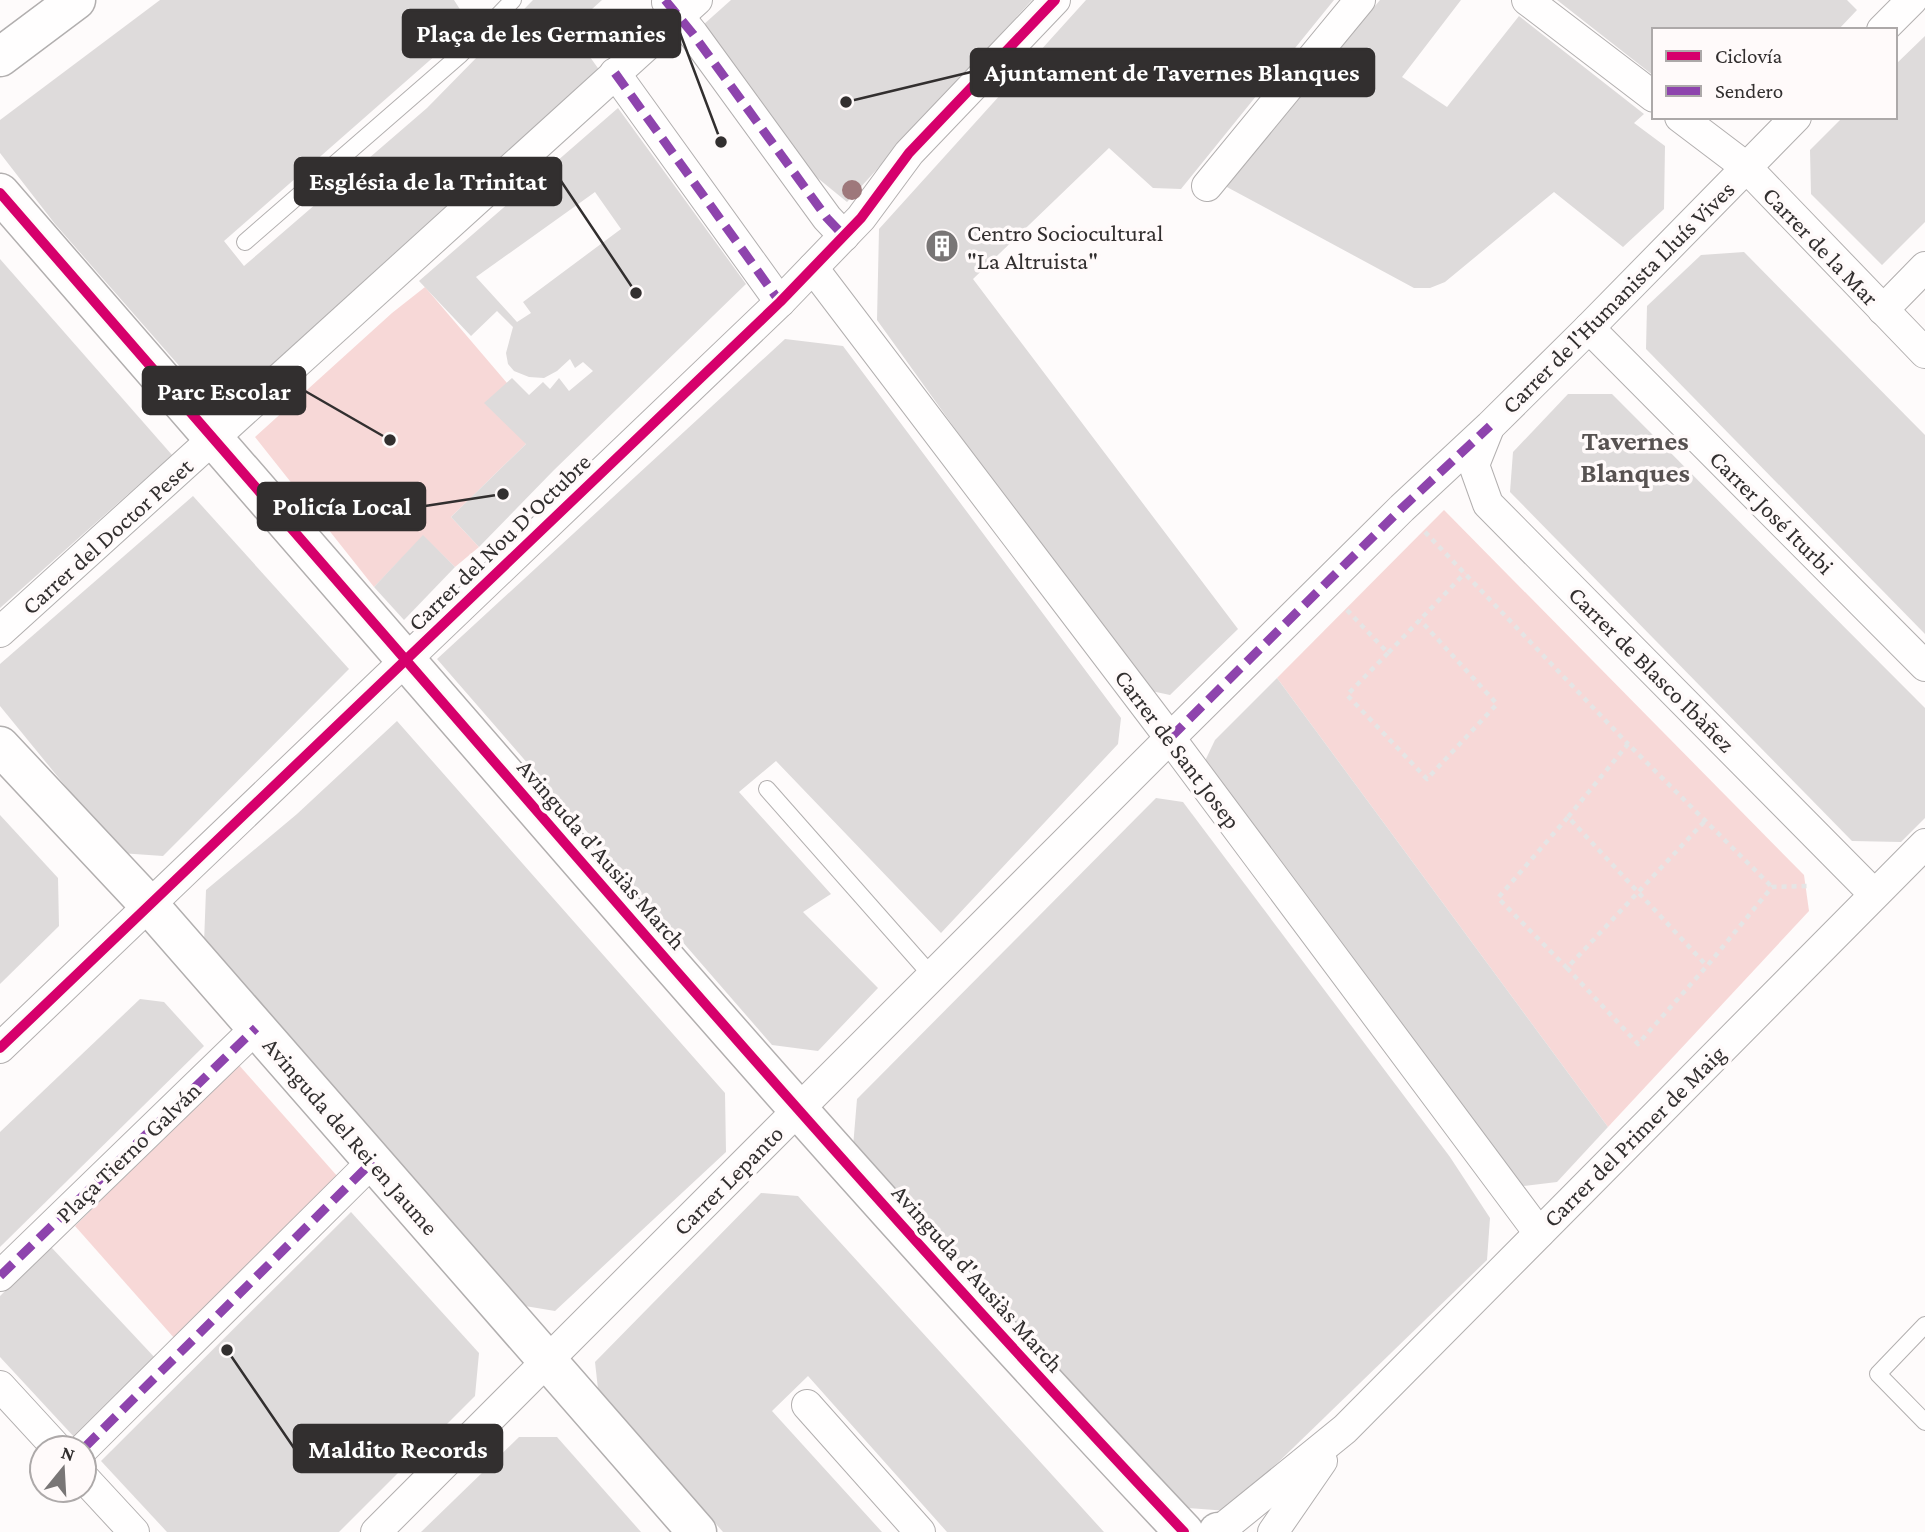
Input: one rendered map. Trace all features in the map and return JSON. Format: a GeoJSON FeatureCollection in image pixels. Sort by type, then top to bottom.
{"type":"FeatureCollection","features":[{"type":"Feature","properties":{"kind":"street"},"geometry":{"type":"LineString","coordinates":[[0,57],[76,0]]}},
{"type":"Feature","properties":{"kind":"street","name":"Carrer del Nou D'Octubre"},"geometry":{"type":"LineString","coordinates":[[0,1048],[780,302],[861,218],[909,153],[1055,0]]}},
{"type":"Feature","properties":{"kind":"street"},"geometry":{"type":"LineString","coordinates":[[1207,186],[1360,0]]}},
{"type":"Feature","properties":{"kind":"street"},"geometry":{"type":"LineString","coordinates":[[1527,0],[1652,95]]}},
{"type":"Feature","properties":{"kind":"street"},"geometry":{"type":"LineString","coordinates":[[1884,28],[1912,0]]}},
{"type":"Feature","properties":{"kind":"street"},"geometry":{"type":"LineString","coordinates":[[680,5],[827,218],[844,236]]}},
{"type":"Feature","properties":{"kind":"street","name":"Carrer del Doctor Peset"},"geometry":{"type":"LineString","coordinates":[[0,632],[615,73],[680,5]]}},
{"type":"Feature","properties":{"kind":"street"},"geometry":{"type":"LineString","coordinates":[[615,73],[780,302]]}},
{"type":"Feature","properties":{"kind":"street","name":"Carrer de la Mar"},"geometry":{"type":"LineString","coordinates":[[1684,119],[1746,167],[1925,353]]}},
{"type":"Feature","properties":{"kind":"street","name":"Carrer de l'Humanista Lluís Vives"},"geometry":{"type":"LineString","coordinates":[[1324,586],[1589,328],[1794,119]]}},
{"type":"Feature","properties":{"kind":"street","name":"Avinguda d'Ausiàs March"},"geometry":{"type":"LineString","coordinates":[[0,193],[798,1111],[1085,1428],[1184,1532]]}},
{"type":"Feature","properties":{"kind":"street"},"geometry":{"type":"LineString","coordinates":[[1883,310],[1925,267]]}},
{"type":"Feature","properties":{"kind":"street","name":"Carrer de Sant Josep"},"geometry":{"type":"LineString","coordinates":[[813,268],[1170,738],[1539,1233]]}},
{"type":"Feature","properties":{"kind":"street","name":"Carrer José Iturbi"},"geometry":{"type":"LineString","coordinates":[[1589,328],[1925,666]]}},
{"type":"Feature","properties":{"kind":"street","name":"Carrer de Blasco Ibàñez"},"geometry":{"type":"LineString","coordinates":[[1490,426],[1474,466],[1488,504],[1874,894]]}},
{"type":"Feature","properties":{"kind":"street","name":"Carrer Lepanto"},"geometry":{"type":"LineString","coordinates":[[376,1532],[1324,586]]}},
{"type":"Feature","properties":{"kind":"street","name":"Avinguda del Rei en Jaume"},"geometry":{"type":"LineString","coordinates":[[0,746],[150,906],[697,1532]]}},
{"type":"Feature","properties":{"kind":"street","name":"Carrer del Primer de Maig"},"geometry":{"type":"LineString","coordinates":[[1219,1532],[1345,1429],[1925,844]]}},
{"type":"Feature","properties":{"kind":"street","name":"Plaça Tierno Galván"},"geometry":{"type":"LineString","coordinates":[[0,1276],[256,1028]]}},
{"type":"Feature","properties":{"kind":"street"},"geometry":{"type":"LineString","coordinates":[[98,1434],[373,1161]]}},
{"type":"Feature","properties":{"kind":"street"},"geometry":{"type":"LineString","coordinates":[[0,1386],[44,1434]]}},
{"type":"Feature","properties":{"kind":"street"},"geometry":{"type":"LineString","coordinates":[[807,1405],[920,1532]]}},
{"type":"Feature","properties":{"kind":"street","name":"Carrer del Primer de Maig"},"geometry":{"type":"LineString","coordinates":[[1273,1532],[1345,1429]]}},
{"type":"Feature","properties":{"kind":"street"},"geometry":{"type":"LineString","coordinates":[[98,1493],[134,1532]]}},
{"type":"Feature","properties":{"kind":"lane"},"geometry":{"type":"LineString","coordinates":[[245,242],[460,55],[513,0]]}},
{"type":"Feature","properties":{"kind":"lane"},"geometry":{"type":"LineString","coordinates":[[767,789],[932,976]]}},
{"type":"Feature","properties":{"kind":"lane"},"geometry":{"type":"LineString","coordinates":[[1925,1325],[1878,1374],[1925,1422]]}},
{"type":"Feature","properties":{"kind":"path"},"geometry":{"type":"LineString","coordinates":[[1402,508],[1704,822],[1772,887],[1808,886]]}},
{"type":"Feature","properties":{"kind":"path"},"geometry":{"type":"LineString","coordinates":[[1420,620],[1497,704],[1427,779],[1347,695],[1465,573]]}},
{"type":"Feature","properties":{"kind":"path"},"geometry":{"type":"LineString","coordinates":[[1324,586],[1388,653]]}},
{"type":"Feature","properties":{"kind":"path"},"geometry":{"type":"LineString","coordinates":[[1628,744],[1498,898],[1638,1044],[1772,887]]}},
{"type":"Feature","properties":{"kind":"path"},"geometry":{"type":"LineString","coordinates":[[1568,817],[1707,966]]}},
{"type":"Feature","properties":{"kind":"path"},"geometry":{"type":"LineString","coordinates":[[1567,968],[1704,822]]}},
{"type":"Feature","properties":{"kind":"shaded area"},"geometry":{"type":"Polygon","coordinates":[[[425,287],[507,383],[526,444],[451,517],[479,547],[455,567],[423,536],[374,587],[255,437],[392,313],[425,287]]]}},
{"type":"Feature","properties":{"kind":"shaded area"},"geometry":{"type":"Polygon","coordinates":[[[1444,510],[1804,875],[1809,911],[1608,1127],[1277,678],[1444,510]]]}},
{"type":"Feature","properties":{"kind":"shaded area"},"geometry":{"type":"Polygon","coordinates":[[[238,1064],[338,1177],[175,1339],[75,1226],[238,1064]]]}},
{"type":"Feature","properties":{"kind":"building"},"geometry":{"type":"Polygon","coordinates":[[[160,0],[454,0],[470,25],[224,241],[244,266],[427,108],[533,0],[602,0],[570,29],[600,71],[224,417],[55,224],[0,153],[0,120],[160,0]]]}},
{"type":"Feature","properties":{"kind":"building"},"geometry":{"type":"Polygon","coordinates":[[[731,0],[1032,0],[847,202],[809,171],[703,25],[731,0]]]}},
{"type":"Feature","properties":{"kind":"building"},"geometry":{"type":"Polygon","coordinates":[[[1086,0],[1334,0],[1181,189],[1153,188],[1109,148],[973,279],[1238,629],[1170,695],[1142,689],[877,320],[879,229],[1086,0]]]}},
{"type":"Feature","properties":{"kind":"building"},"geometry":{"type":"Polygon","coordinates":[[[1380,0],[1461,0],[1402,77],[1447,107],[1519,16],[1644,114],[1634,123],[1665,146],[1664,209],[1623,247],[1554,192],[1445,282],[1430,288],[1414,288],[1225,186],[1380,0]]]}},
{"type":"Feature","properties":{"kind":"building"},"geometry":{"type":"Polygon","coordinates":[[[1557,0],[1847,0],[1857,10],[1840,28],[1652,28],[1652,74],[1557,0]]]}},
{"type":"Feature","properties":{"kind":"building"},"geometry":{"type":"Polygon","coordinates":[[[1925,36],[1925,222],[1882,265],[1811,194],[1810,150],[1841,119],[1897,119],[1897,63],[1925,36]]]}},
{"type":"Feature","properties":{"kind":"building"},"geometry":{"type":"Polygon","coordinates":[[[618,108],[746,284],[554,470],[479,547],[451,517],[526,444],[484,403],[512,378],[529,395],[543,382],[550,389],[559,378],[569,391],[593,371],[583,362],[575,368],[570,359],[544,378],[529,377],[514,371],[508,364],[506,353],[513,327],[497,311],[471,336],[419,281],[618,108]],[[595,192],[476,277],[517,322],[531,313],[523,302],[621,229],[595,192]]]}},
{"type":"Feature","properties":{"kind":"building"},"geometry":{"type":"Polygon","coordinates":[[[1744,252],[1925,435],[1925,634],[1646,349],[1647,306],[1701,255],[1744,252]]]}},
{"type":"Feature","properties":{"kind":"building"},"geometry":{"type":"Polygon","coordinates":[[[0,259],[172,455],[0,608],[0,259]]]}},
{"type":"Feature","properties":{"kind":"building"},"geometry":{"type":"Polygon","coordinates":[[[785,339],[843,346],[1121,718],[1118,744],[941,933],[776,761],[739,792],[831,894],[803,912],[878,988],[818,1051],[772,1045],[437,659],[785,339]]]}},
{"type":"Feature","properties":{"kind":"building"},"geometry":{"type":"Polygon","coordinates":[[[1568,394],[1612,394],[1925,708],[1925,818],[1901,842],[1852,841],[1510,492],[1513,452],[1568,394]]]}},
{"type":"Feature","properties":{"kind":"building"},"geometry":{"type":"Polygon","coordinates":[[[193,496],[349,669],[163,856],[120,853],[0,706],[0,664],[193,496]]]}},
{"type":"Feature","properties":{"kind":"building"},"geometry":{"type":"Polygon","coordinates":[[[423,535],[455,567],[404,620],[374,587],[423,535]]]}},
{"type":"Feature","properties":{"kind":"building"},"geometry":{"type":"Polygon","coordinates":[[[1277,678],[1608,1127],[1557,1182],[1523,1186],[1204,763],[1215,740],[1277,678]]]}},
{"type":"Feature","properties":{"kind":"building"},"geometry":{"type":"Polygon","coordinates":[[[397,721],[725,1093],[726,1152],[555,1311],[519,1305],[204,943],[206,890],[297,814],[397,721]]]}},
{"type":"Feature","properties":{"kind":"building"},"geometry":{"type":"Polygon","coordinates":[[[1156,798],[1183,802],[1450,1157],[1490,1218],[1487,1260],[1228,1511],[1188,1508],[853,1147],[857,1099],[1156,798]]]}},
{"type":"Feature","properties":{"kind":"building"},"geometry":{"type":"Polygon","coordinates":[[[0,815],[58,878],[59,926],[0,984],[0,815]]]}},
{"type":"Feature","properties":{"kind":"building"},"geometry":{"type":"Polygon","coordinates":[[[140,999],[164,1002],[204,1046],[0,1247],[0,1132],[140,999]]]}},
{"type":"Feature","properties":{"kind":"building"},"geometry":{"type":"Polygon","coordinates":[[[761,1193],[798,1196],[1104,1532],[947,1532],[808,1376],[772,1411],[882,1532],[723,1532],[598,1389],[595,1362],[761,1193]]]}},
{"type":"Feature","properties":{"kind":"building"},"geometry":{"type":"Polygon","coordinates":[[[351,1212],[479,1353],[475,1396],[339,1532],[167,1532],[101,1461],[351,1212]]]}},
{"type":"Feature","properties":{"kind":"building"},"geometry":{"type":"Polygon","coordinates":[[[51,1247],[157,1360],[81,1434],[71,1434],[0,1357],[0,1296],[51,1247]]]}},
{"type":"Feature","properties":{"kind":"building"},"geometry":{"type":"Polygon","coordinates":[[[519,1437],[557,1437],[641,1532],[421,1532],[519,1437]]]}},
{"type":"Feature","properties":{"kind":"marked path"},"geometry":{"type":"LineString","coordinates":[[665,0],[693,34],[827,218],[844,236]]}},
{"type":"Feature","properties":{"kind":"marked path"},"geometry":{"type":"LineString","coordinates":[[615,73],[780,302]]}},
{"type":"Feature","properties":{"kind":"marked path"},"geometry":{"type":"LineString","coordinates":[[1170,738],[1402,508],[1490,426]]}},
{"type":"Feature","properties":{"kind":"marked path"},"geometry":{"type":"LineString","coordinates":[[0,1276],[256,1028]]}},
{"type":"Feature","properties":{"kind":"marked path"},"geometry":{"type":"LineString","coordinates":[[98,1434],[373,1161]]}},
{"type":"Feature","properties":{"kind":"cycle path"},"geometry":{"type":"LineString","coordinates":[[0,1048],[780,302],[861,218],[909,153],[1055,0]]}},
{"type":"Feature","properties":{"kind":"cycle path"},"geometry":{"type":"LineString","coordinates":[[0,193],[772,1080],[1017,1353],[1184,1532]]}},
{"type":"Feature","properties":{"kind":"place","name":"Ajuntament de Tavernes Blanques"},"geometry":{"type":"Point","coordinates":[846,102]}},
{"type":"Feature","properties":{"kind":"place","name":"Plaça de les Germanies"},"geometry":{"type":"Point","coordinates":[721,142]}},
{"type":"Feature","properties":{"kind":"place","name":"Centro Sociocultural \"La Altruista\""},"geometry":{"type":"Point","coordinates":[942,246]}},
{"type":"Feature","properties":{"kind":"place","name":"Església de la Trinitat"},"geometry":{"type":"Point","coordinates":[636,293]}},
{"type":"Feature","properties":{"kind":"place","name":"Parc Escolar"},"geometry":{"type":"Point","coordinates":[390,440]}},
{"type":"Feature","properties":{"kind":"place","name":"Policía Local"},"geometry":{"type":"Point","coordinates":[503,494]}},
{"type":"Feature","properties":{"kind":"place","name":"Maldito Records"},"geometry":{"type":"Point","coordinates":[227,1350]}},
{"type":"Feature","properties":{"kind":"district","name":"Tavernes Blanques"},"geometry":{"type":"Point","coordinates":[1635,456]}}]}
